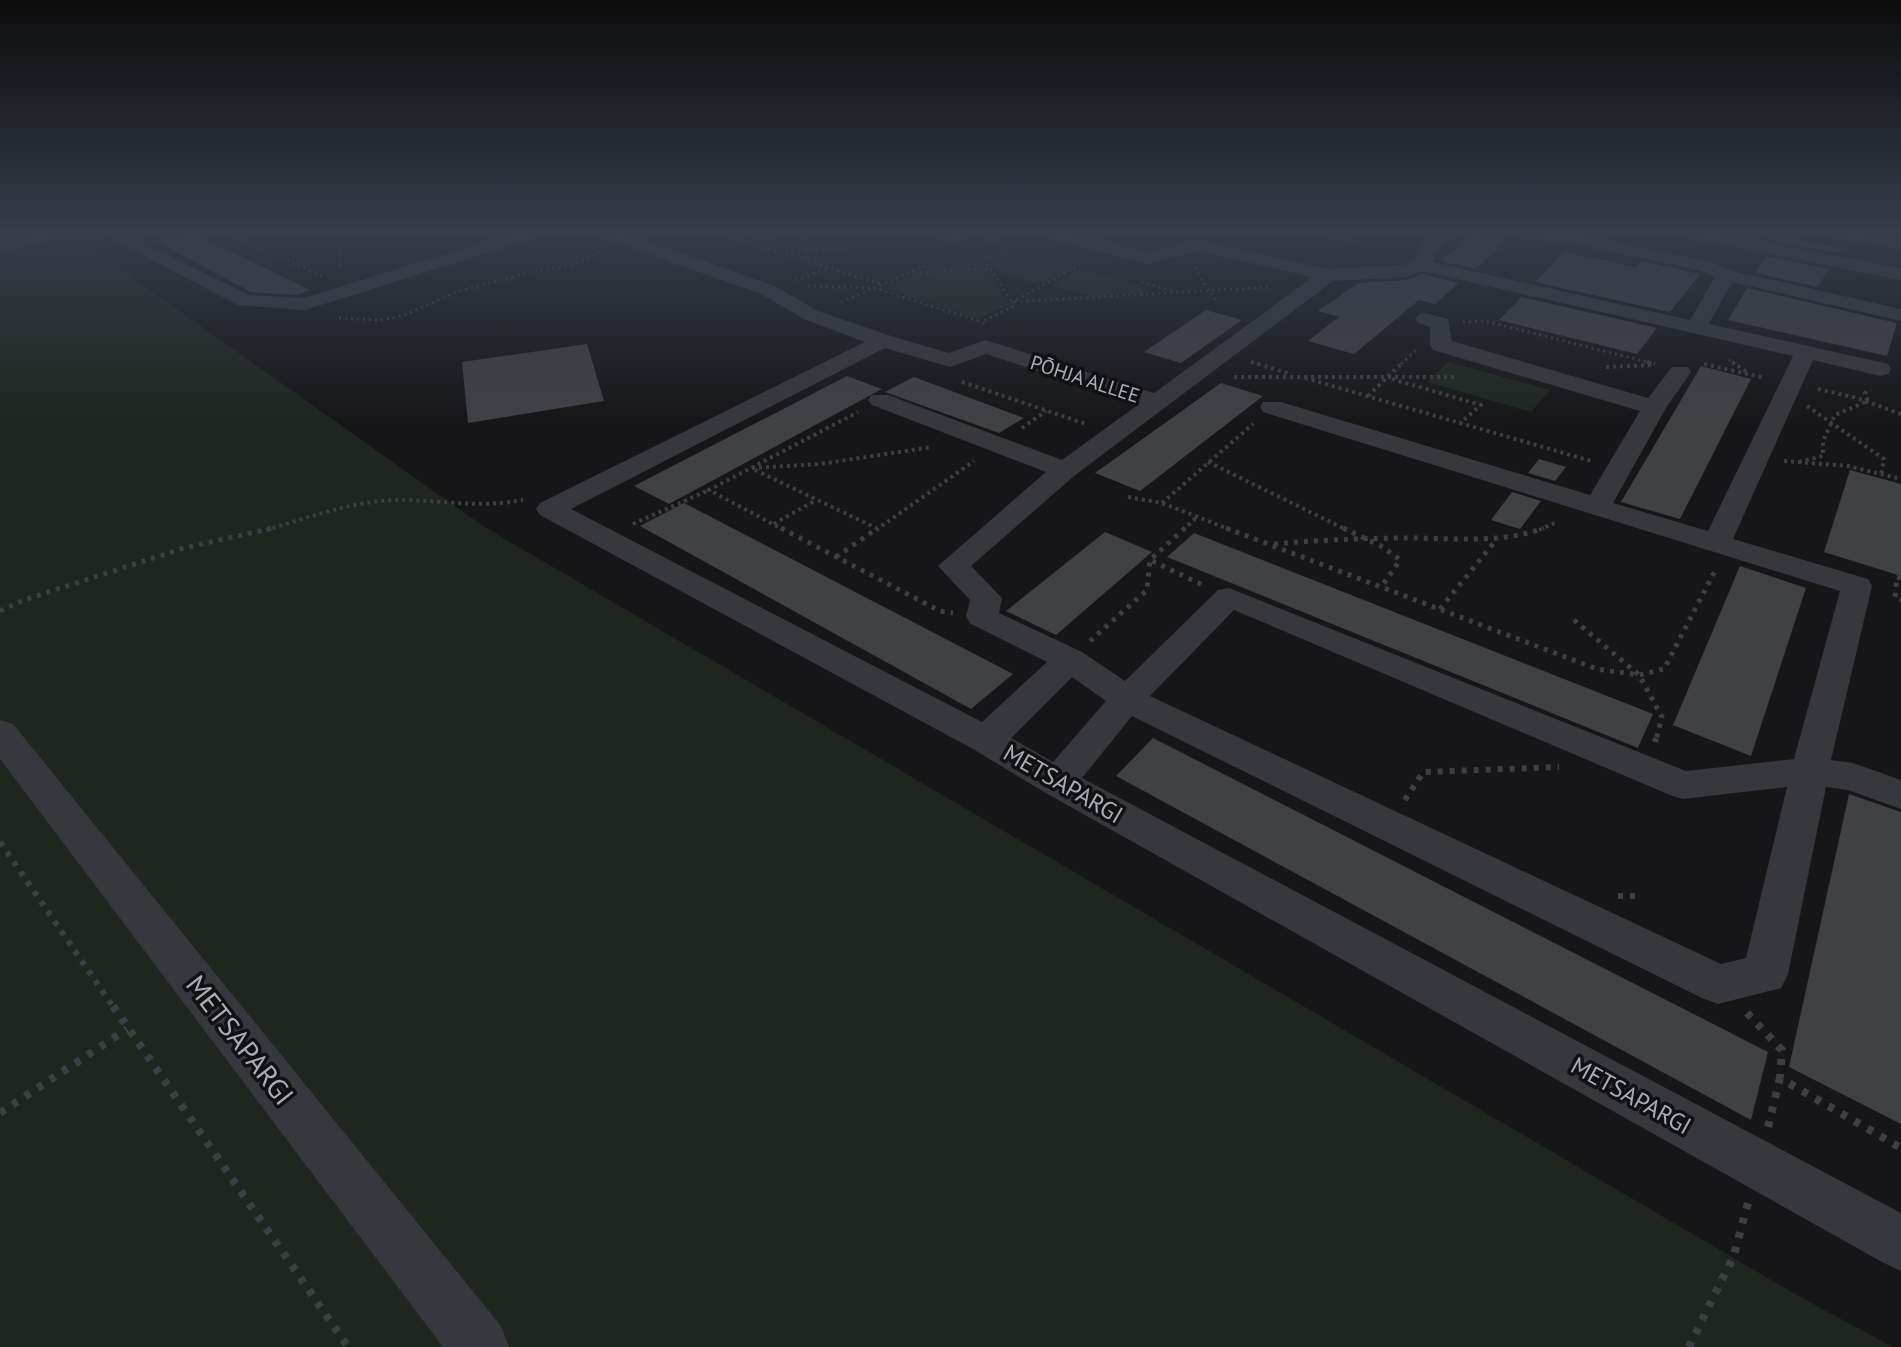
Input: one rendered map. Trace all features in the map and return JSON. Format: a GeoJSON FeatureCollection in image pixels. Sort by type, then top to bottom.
{"type":"FeatureCollection","features":[{"type":"Feature","properties":{"kind":"street"},"geometry":{"type":"LineString","coordinates":[[235,296],[245,301],[305,304],[325,296]]}},
{"type":"Feature","properties":{"kind":"street"},"geometry":{"type":"LineString","coordinates":[[778,296],[811,315],[883,341],[950,360],[985,347]]}},
{"type":"Feature","properties":{"kind":"street","name":"PÕHJA ALLEE"},"geometry":{"type":"LineString","coordinates":[[985,347],[1158,402],[1301,296]]}},
{"type":"Feature","properties":{"kind":"street"},"geometry":{"type":"LineString","coordinates":[[1565,296],[1880,369]]}},
{"type":"Feature","properties":{"kind":"street"},"geometry":{"type":"LineString","coordinates":[[1696,328],[1714,296]]}},
{"type":"Feature","properties":{"kind":"street"},"geometry":{"type":"LineString","coordinates":[[1817,296],[1901,315]]}},
{"type":"Feature","properties":{"kind":"street"},"geometry":{"type":"LineString","coordinates":[[1436,329],[1560,381],[1654,407]]}},
{"type":"Feature","properties":{"kind":"street","name":"METSAPARGI"},"geometry":{"type":"LineString","coordinates":[[883,341],[550,509],[986,740],[1057,782],[1901,1243]]}},
{"type":"Feature","properties":{"kind":"street"},"geometry":{"type":"LineString","coordinates":[[1716,544],[1805,353]]}},
{"type":"Feature","properties":{"kind":"street"},"geometry":{"type":"LineString","coordinates":[[1597,507],[1654,407],[1680,372]]}},
{"type":"Feature","properties":{"kind":"street"},"geometry":{"type":"LineString","coordinates":[[880,400],[1065,470]]}},
{"type":"Feature","properties":{"kind":"street"},"geometry":{"type":"LineString","coordinates":[[1158,402],[1065,470],[953,566],[986,598],[982,617],[1070,660],[1127,699],[1718,984],[1765,974],[1810,771],[1857,586],[1272,407]]}},
{"type":"Feature","properties":{"kind":"street"},"geometry":{"type":"LineString","coordinates":[[1057,782],[1127,699],[1229,597],[1683,785],[1810,771],[1853,777],[1901,795]]}},
{"type":"Feature","properties":{"kind":"street"},"geometry":{"type":"LineString","coordinates":[[986,740],[1070,660]]}},
{"type":"Feature","properties":{"kind":"street","name":"METSAPARGI"},"geometry":{"type":"LineString","coordinates":[[0,733],[480,1347]]}},
{"type":"Feature","properties":{"kind":"path"},"geometry":{"type":"LineString","coordinates":[[305,304],[338,318],[379,320],[402,316],[447,296]]}},
{"type":"Feature","properties":{"kind":"path"},"geometry":{"type":"LineString","coordinates":[[811,315],[856,296]]}},
{"type":"Feature","properties":{"kind":"path"},"geometry":{"type":"LineString","coordinates":[[899,296],[982,322],[1004,333],[985,347]]}},
{"type":"Feature","properties":{"kind":"path"},"geometry":{"type":"LineString","coordinates":[[982,322],[1014,306],[1008,296]]}},
{"type":"Feature","properties":{"kind":"path"},"geometry":{"type":"LineString","coordinates":[[1012,302],[1023,296]]}},
{"type":"Feature","properties":{"kind":"path"},"geometry":{"type":"LineString","coordinates":[[1012,302],[1099,296]]}},
{"type":"Feature","properties":{"kind":"path"},"geometry":{"type":"LineString","coordinates":[[1368,396],[1436,329],[1485,321],[1659,365],[1598,367]]}},
{"type":"Feature","properties":{"kind":"path"},"geometry":{"type":"LineString","coordinates":[[1223,354],[1619,469]]}},
{"type":"Feature","properties":{"kind":"path"},"geometry":{"type":"LineString","coordinates":[[1799,462],[1823,456],[1823,441],[1835,415],[1868,401],[1865,393],[1874,388],[1880,369]]}},
{"type":"Feature","properties":{"kind":"path"},"geometry":{"type":"LineString","coordinates":[[1162,503],[1272,407],[1267,397],[1297,375]]}},
{"type":"Feature","properties":{"kind":"path"},"geometry":{"type":"LineString","coordinates":[[1189,379],[1297,375],[1459,377]]}},
{"type":"Feature","properties":{"kind":"path"},"geometry":{"type":"LineString","coordinates":[[952,378],[1115,434]]}},
{"type":"Feature","properties":{"kind":"path"},"geometry":{"type":"LineString","coordinates":[[1387,378],[1481,405],[1460,423]]}},
{"type":"Feature","properties":{"kind":"path"},"geometry":{"type":"LineString","coordinates":[[1787,392],[1884,459],[1881,474]]}},
{"type":"Feature","properties":{"kind":"path"},"geometry":{"type":"LineString","coordinates":[[605,538],[709,490],[880,400]]}},
{"type":"Feature","properties":{"kind":"path"},"geometry":{"type":"LineString","coordinates":[[836,557],[993,443],[1047,411]]}},
{"type":"Feature","properties":{"kind":"path"},"geometry":{"type":"LineString","coordinates":[[751,468],[804,468],[959,442],[993,443]]}},
{"type":"Feature","properties":{"kind":"path"},"geometry":{"type":"LineString","coordinates":[[1755,459],[1848,466],[1901,479]]}},
{"type":"Feature","properties":{"kind":"path"},"geometry":{"type":"LineString","coordinates":[[1208,462],[1383,547],[1400,560],[1382,586]]}},
{"type":"Feature","properties":{"kind":"path"},"geometry":{"type":"LineString","coordinates":[[751,468],[877,528]]}},
{"type":"Feature","properties":{"kind":"path"},"geometry":{"type":"LineString","coordinates":[[709,490],[940,611],[982,617]]}},
{"type":"Feature","properties":{"kind":"path"},"geometry":{"type":"LineString","coordinates":[[1128,497],[1162,503],[1198,516],[1597,669],[1639,675],[1664,669],[1720,560],[1716,544]]}},
{"type":"Feature","properties":{"kind":"path"},"geometry":{"type":"LineString","coordinates":[[0,611],[24,600],[184,548],[253,533],[361,503],[404,500],[493,506],[532,498]]}},
{"type":"Feature","properties":{"kind":"path"},"geometry":{"type":"LineString","coordinates":[[774,524],[817,500]]}},
{"type":"Feature","properties":{"kind":"path"},"geometry":{"type":"LineString","coordinates":[[1070,660],[1147,590],[1150,560],[1198,516]]}},
{"type":"Feature","properties":{"kind":"path"},"geometry":{"type":"LineString","coordinates":[[1270,544],[1359,538],[1498,538],[1535,533],[1557,522]]}},
{"type":"Feature","properties":{"kind":"path"},"geometry":{"type":"LineString","coordinates":[[1440,609],[1498,538]]}},
{"type":"Feature","properties":{"kind":"path"},"geometry":{"type":"LineString","coordinates":[[1150,560],[1229,597]]}},
{"type":"Feature","properties":{"kind":"path"},"geometry":{"type":"LineString","coordinates":[[1901,578],[1897,577],[1895,598],[1901,600]]}},
{"type":"Feature","properties":{"kind":"path"},"geometry":{"type":"LineString","coordinates":[[1574,620],[1639,675],[1662,717],[1647,770]]}},
{"type":"Feature","properties":{"kind":"path"},"geometry":{"type":"LineString","coordinates":[[1389,826],[1423,772],[1565,767]]}},
{"type":"Feature","properties":{"kind":"path"},"geometry":{"type":"LineString","coordinates":[[0,842],[348,1347]]}},
{"type":"Feature","properties":{"kind":"path"},"geometry":{"type":"LineString","coordinates":[[1718,984],[1782,1050],[1780,1078],[1901,1148]]}},
{"type":"Feature","properties":{"kind":"path"},"geometry":{"type":"LineString","coordinates":[[0,1113],[127,1029]]}},
{"type":"Feature","properties":{"kind":"path"},"geometry":{"type":"LineString","coordinates":[[1689,1347],[1734,1255],[1758,1165]]}},
{"type":"Feature","properties":{"kind":"shaded area"},"geometry":{"type":"Polygon","coordinates":[[[0,296],[158,296],[483,526],[1802,1298],[1893,1347],[0,1347],[0,296]]]}},
{"type":"Feature","properties":{"kind":"shaded area"},"geometry":{"type":"Polygon","coordinates":[[[906,296],[1004,296],[1009,304],[978,319],[906,296]]]}},
{"type":"Feature","properties":{"kind":"shaded area"},"geometry":{"type":"Polygon","coordinates":[[[1448,362],[1550,390],[1531,412],[1427,382],[1448,362]]]}},
{"type":"Feature","properties":{"kind":"building"},"geometry":{"type":"Polygon","coordinates":[[[1340,296],[1444,296],[1435,304],[1419,300],[1354,354],[1308,341],[1339,317],[1318,311],[1340,296]]]}},
{"type":"Feature","properties":{"kind":"building"},"geometry":{"type":"Polygon","coordinates":[[[1597,296],[1683,296],[1670,312],[1597,296]]]}},
{"type":"Feature","properties":{"kind":"building"},"geometry":{"type":"Polygon","coordinates":[[[1742,296],[1781,296],[1897,323],[1887,356],[1728,320],[1742,296]]]}},
{"type":"Feature","properties":{"kind":"building"},"geometry":{"type":"Polygon","coordinates":[[[1521,297],[1657,328],[1637,354],[1499,320],[1521,297]]]}},
{"type":"Feature","properties":{"kind":"building"},"geometry":{"type":"Polygon","coordinates":[[[1206,310],[1242,320],[1181,363],[1144,352],[1206,310]]]}},
{"type":"Feature","properties":{"kind":"building"},"geometry":{"type":"Polygon","coordinates":[[[587,344],[604,401],[468,423],[462,362],[587,344]]]}},
{"type":"Feature","properties":{"kind":"building"},"geometry":{"type":"Polygon","coordinates":[[[1701,366],[1751,379],[1680,519],[1621,502],[1701,366]]]}},
{"type":"Feature","properties":{"kind":"building"},"geometry":{"type":"Polygon","coordinates":[[[847,376],[882,389],[669,504],[634,486],[847,376]]]}},
{"type":"Feature","properties":{"kind":"building"},"geometry":{"type":"Polygon","coordinates":[[[914,377],[1024,418],[999,433],[885,392],[914,377]]]}},
{"type":"Feature","properties":{"kind":"building"},"geometry":{"type":"Polygon","coordinates":[[[1221,383],[1263,396],[1140,491],[1095,473],[1221,383]]]}},
{"type":"Feature","properties":{"kind":"building"},"geometry":{"type":"Polygon","coordinates":[[[1539,459],[1566,467],[1555,481],[1528,473],[1539,459]]]}},
{"type":"Feature","properties":{"kind":"building"},"geometry":{"type":"Polygon","coordinates":[[[1850,470],[1901,484],[1901,576],[1824,552],[1850,470]]]}},
{"type":"Feature","properties":{"kind":"building"},"geometry":{"type":"Polygon","coordinates":[[[1512,492],[1541,501],[1520,529],[1491,520],[1512,492]]]}},
{"type":"Feature","properties":{"kind":"building"},"geometry":{"type":"Polygon","coordinates":[[[684,503],[1013,674],[971,709],[640,526],[684,503]]]}},
{"type":"Feature","properties":{"kind":"building"},"geometry":{"type":"Polygon","coordinates":[[[1105,532],[1152,552],[1056,635],[1006,611],[1105,532]]]}},
{"type":"Feature","properties":{"kind":"building"},"geometry":{"type":"Polygon","coordinates":[[[1194,533],[1653,714],[1638,748],[1167,557],[1194,533]]]}},
{"type":"Feature","properties":{"kind":"building"},"geometry":{"type":"Polygon","coordinates":[[[1740,566],[1806,588],[1751,756],[1673,725],[1740,566]]]}},
{"type":"Feature","properties":{"kind":"building"},"geometry":{"type":"Polygon","coordinates":[[[1153,738],[1768,1052],[1751,1120],[1116,776],[1153,738]]]}},
{"type":"Feature","properties":{"kind":"building"},"geometry":{"type":"Polygon","coordinates":[[[1849,794],[1901,812],[1901,1124],[1789,1067],[1849,794]]]}}]}
